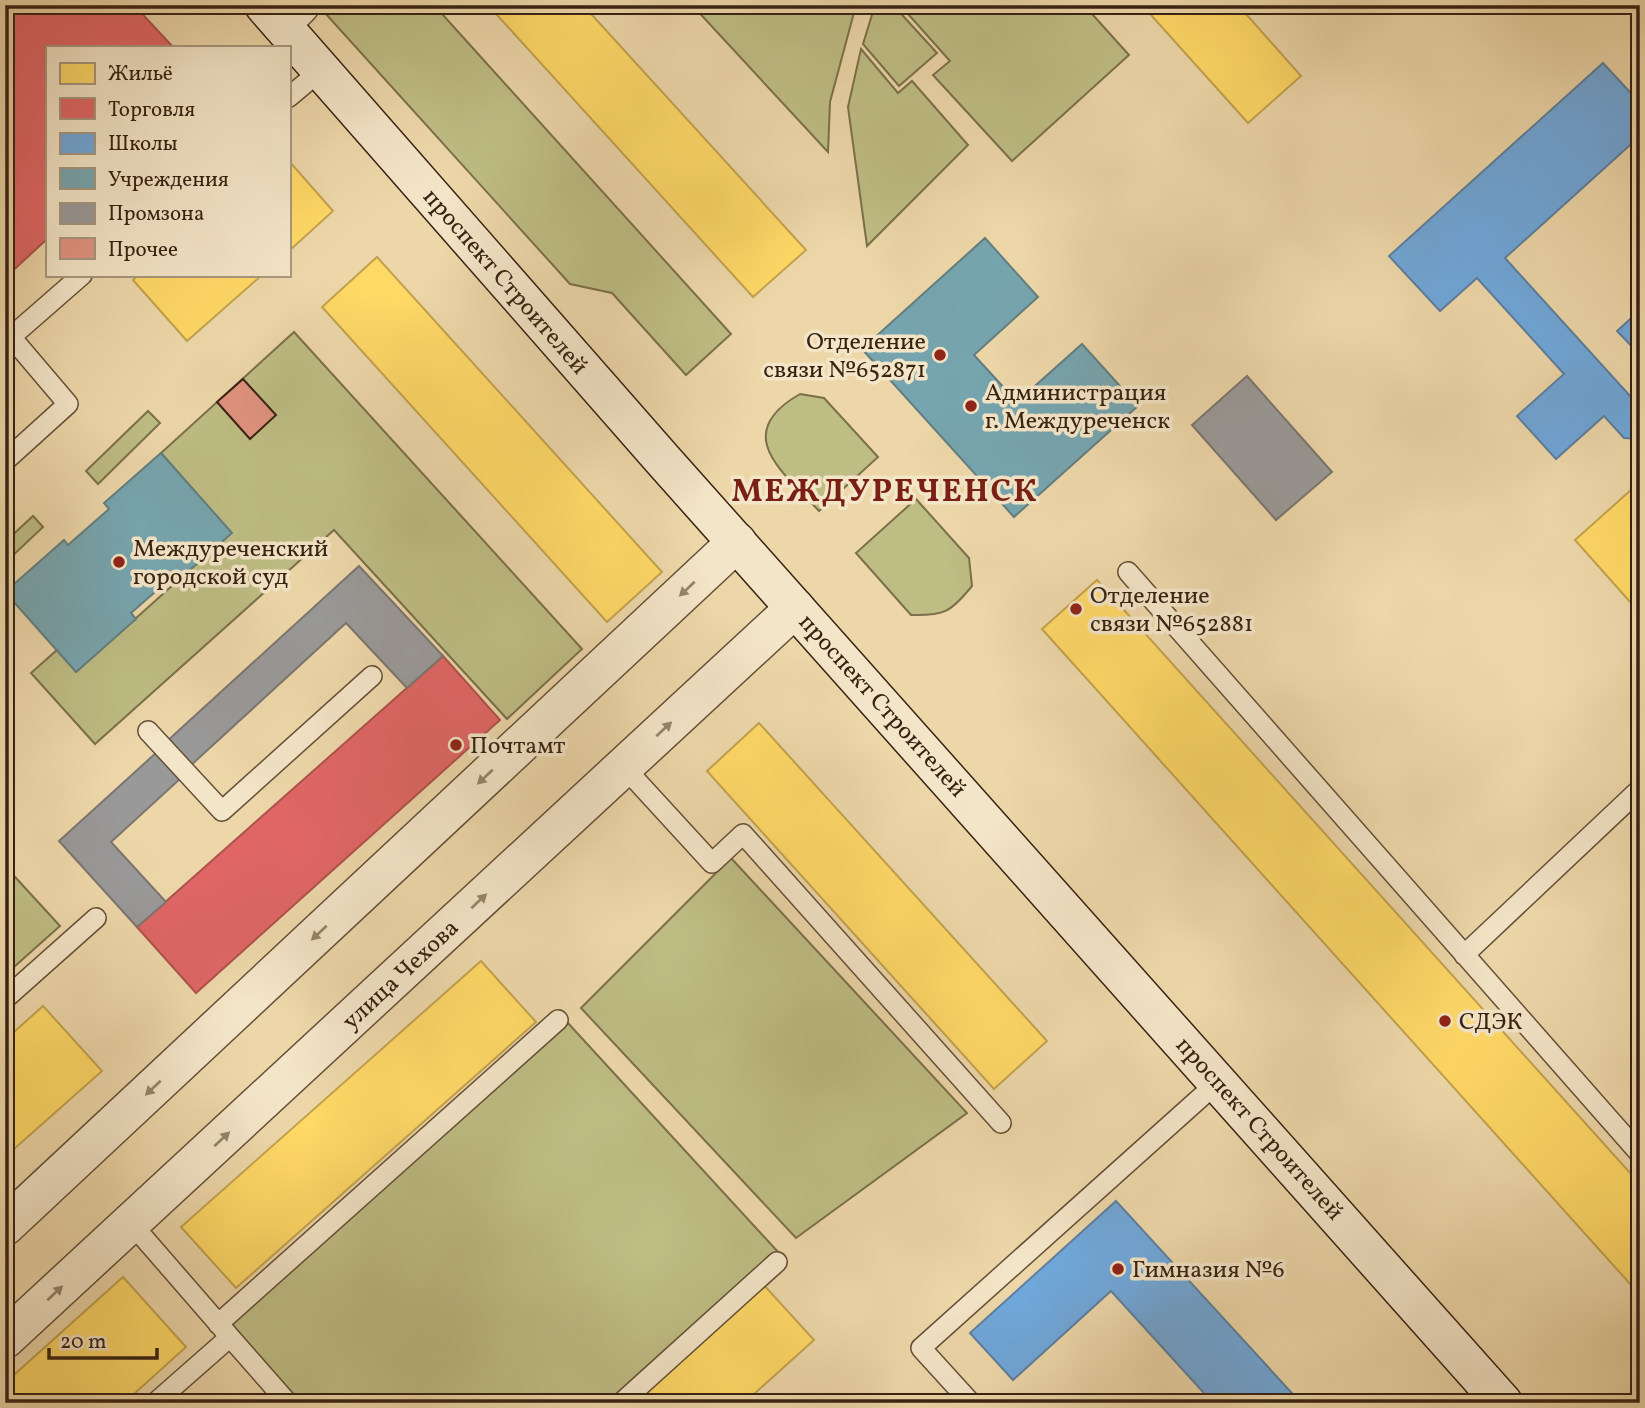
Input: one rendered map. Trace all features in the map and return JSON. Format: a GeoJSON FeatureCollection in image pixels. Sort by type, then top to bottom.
{"type":"FeatureCollection","features":[{"type":"Feature","properties":{"kind":"street","name":"проспект Строителей"},"geometry":{"type":"LineString","coordinates":[[282,11],[320,71],[1503,1403]]}},
{"type":"Feature","properties":{"kind":"street"},"geometry":{"type":"LineString","coordinates":[[5,1226],[737,542]]}},
{"type":"Feature","properties":{"kind":"street","name":"улица Чехова"},"geometry":{"type":"LineString","coordinates":[[5,1339],[795,608]]}},
{"type":"Feature","properties":{"kind":"lane"},"geometry":{"type":"LineString","coordinates":[[290,96],[320,71]]}},
{"type":"Feature","properties":{"kind":"lane"},"geometry":{"type":"LineString","coordinates":[[5,461],[68,404],[8,334],[81,276]]}},
{"type":"Feature","properties":{"kind":"lane"},"geometry":{"type":"LineString","coordinates":[[1128,572],[1640,1154]]}},
{"type":"Feature","properties":{"kind":"lane"},"geometry":{"type":"LineString","coordinates":[[148,731],[222,811],[372,676]]}},
{"type":"Feature","properties":{"kind":"lane"},"geometry":{"type":"LineString","coordinates":[[624,767],[712,863],[743,834],[1001,1123]]}},
{"type":"Feature","properties":{"kind":"lane"},"geometry":{"type":"LineString","coordinates":[[1464,955],[1640,789]]}},
{"type":"Feature","properties":{"kind":"lane"},"geometry":{"type":"LineString","coordinates":[[5,999],[96,918]]}},
{"type":"Feature","properties":{"kind":"lane"},"geometry":{"type":"LineString","coordinates":[[155,1403],[224,1330],[558,1020]]}},
{"type":"Feature","properties":{"kind":"lane"},"geometry":{"type":"LineString","coordinates":[[971,1403],[921,1348],[1219,1081]]}},
{"type":"Feature","properties":{"kind":"lane"},"geometry":{"type":"LineString","coordinates":[[131,1223],[288,1403]]}},
{"type":"Feature","properties":{"kind":"lane"},"geometry":{"type":"LineString","coordinates":[[621,1403],[777,1262]]}},
{"type":"Feature","properties":{"kind":"shaded area"},"geometry":{"type":"Polygon","coordinates":[[[333,5],[434,5],[731,334],[686,375],[612,293],[570,284],[325,13],[333,5]]]}},
{"type":"Feature","properties":{"kind":"shaded area"},"geometry":{"type":"Polygon","coordinates":[[[692,5],[856,5],[830,102],[828,152],[692,5]]]}},
{"type":"Feature","properties":{"kind":"shaded area"},"geometry":{"type":"Polygon","coordinates":[[[875,5],[893,5],[937,53],[899,86],[863,44],[875,5]]]}},
{"type":"Feature","properties":{"kind":"shaded area"},"geometry":{"type":"Polygon","coordinates":[[[900,5],[1084,5],[1129,55],[1012,161],[933,75],[950,61],[900,5]]]}},
{"type":"Feature","properties":{"kind":"shaded area"},"geometry":{"type":"Polygon","coordinates":[[[861,49],[898,93],[912,81],[968,145],[867,246],[848,107],[861,49]]]}},
{"type":"Feature","properties":{"kind":"shaded area"},"geometry":{"type":"Polygon","coordinates":[[[294,332],[582,649],[507,719],[334,530],[95,744],[31,673],[57,650],[77,671],[231,533],[161,453],[294,332]]]}},
{"type":"Feature","properties":{"kind":"shaded area"},"geometry":{"type":"Polygon","coordinates":[[[800,394],[824,398],[878,457],[819,511],[779,467],[770,453],[766,438],[768,424],[779,409],[800,394]]]}},
{"type":"Feature","properties":{"kind":"shaded area"},"geometry":{"type":"Polygon","coordinates":[[[148,411],[160,423],[98,484],[86,471],[148,411]]]}},
{"type":"Feature","properties":{"kind":"shaded area"},"geometry":{"type":"Polygon","coordinates":[[[916,499],[969,558],[972,586],[952,607],[932,615],[911,615],[856,553],[916,499]]]}},
{"type":"Feature","properties":{"kind":"shaded area"},"geometry":{"type":"Polygon","coordinates":[[[33,516],[43,527],[5,563],[5,542],[33,516]]]}},
{"type":"Feature","properties":{"kind":"shaded area"},"geometry":{"type":"Polygon","coordinates":[[[731,858],[967,1113],[796,1238],[581,1008],[731,858]]]}},
{"type":"Feature","properties":{"kind":"shaded area"},"geometry":{"type":"Polygon","coordinates":[[[5,866],[60,926],[5,975],[5,866]]]}},
{"type":"Feature","properties":{"kind":"shaded area"},"geometry":{"type":"Polygon","coordinates":[[[567,1022],[779,1253],[612,1403],[296,1403],[229,1326],[567,1022]]]}},
{"type":"Feature","properties":{"kind":"building: Жильё"},"geometry":{"type":"Polygon","coordinates":[[[488,5],[583,5],[806,250],[753,297],[488,5]]]}},
{"type":"Feature","properties":{"kind":"building: Жильё"},"geometry":{"type":"Polygon","coordinates":[[[1142,5],[1238,5],[1301,76],[1248,123],[1142,5]]]}},
{"type":"Feature","properties":{"kind":"building: Жильё"},"geometry":{"type":"Polygon","coordinates":[[[290,162],[333,211],[290,250],[290,162]]]}},
{"type":"Feature","properties":{"kind":"building: Жильё"},"geometry":{"type":"Polygon","coordinates":[[[377,257],[662,572],[607,622],[322,307],[377,257]]]}},
{"type":"Feature","properties":{"kind":"building: Жильё"},"geometry":{"type":"Polygon","coordinates":[[[138,276],[261,276],[187,341],[133,280],[138,276]]]}},
{"type":"Feature","properties":{"kind":"building: Жильё"},"geometry":{"type":"Polygon","coordinates":[[[1631,490],[1640,499],[1640,613],[1575,540],[1631,490]]]}},
{"type":"Feature","properties":{"kind":"building: Жильё"},"geometry":{"type":"Polygon","coordinates":[[[1097,580],[1640,1184],[1640,1295],[1042,629],[1097,580]]]}},
{"type":"Feature","properties":{"kind":"building: Жильё"},"geometry":{"type":"Polygon","coordinates":[[[759,723],[1047,1041],[994,1089],[707,771],[759,723]]]}},
{"type":"Feature","properties":{"kind":"building: Жильё"},"geometry":{"type":"Polygon","coordinates":[[[481,961],[536,1022],[236,1288],[181,1227],[481,961]]]}},
{"type":"Feature","properties":{"kind":"building: Жильё"},"geometry":{"type":"Polygon","coordinates":[[[43,1006],[102,1071],[5,1157],[5,1040],[43,1006]]]}},
{"type":"Feature","properties":{"kind":"building: Жильё"},"geometry":{"type":"Polygon","coordinates":[[[123,1277],[186,1347],[124,1403],[5,1403],[5,1383],[123,1277]]]}},
{"type":"Feature","properties":{"kind":"building: Жильё"},"geometry":{"type":"Polygon","coordinates":[[[761,1282],[814,1340],[744,1403],[626,1403],[761,1282]]]}},
{"type":"Feature","properties":{"kind":"building: Торговля"},"geometry":{"type":"Polygon","coordinates":[[[5,5],[134,5],[172,46],[46,46],[46,240],[5,278],[5,5]]]}},
{"type":"Feature","properties":{"kind":"building: Торговля"},"geometry":{"type":"Polygon","coordinates":[[[443,656],[500,720],[196,993],[137,927],[443,656]]]}},
{"type":"Feature","properties":{"kind":"building: Школы"},"geometry":{"type":"Polygon","coordinates":[[[1603,63],[1640,103],[1640,136],[1505,258],[1640,407],[1640,439],[1624,438],[1604,416],[1556,459],[1517,416],[1564,374],[1477,278],[1440,311],[1389,256],[1603,63]]]}},
{"type":"Feature","properties":{"kind":"building: Школы"},"geometry":{"type":"Polygon","coordinates":[[[1640,310],[1640,355],[1617,331],[1640,310]]]}},
{"type":"Feature","properties":{"kind":"building: Школы"},"geometry":{"type":"Polygon","coordinates":[[[1116,1201],[1301,1403],[1213,1403],[1111,1291],[1013,1380],[970,1333],[1116,1201]]]}},
{"type":"Feature","properties":{"kind":"building: Учреждения","name":"Администрация г. Междуреченск"},"geometry":{"type":"Polygon","coordinates":[[[985,238],[1038,297],[974,355],[1017,402],[1082,344],[1138,406],[1014,517],[862,349],[985,238]]]}},
{"type":"Feature","properties":{"kind":"building: Учреждения","name":"Междуреченский городской суд"},"geometry":{"type":"Polygon","coordinates":[[[161,453],[232,533],[175,583],[171,578],[131,613],[136,619],[76,672],[5,592],[64,540],[68,545],[109,509],[104,503],[161,453]]]}},
{"type":"Feature","properties":{"kind":"building: Промзона"},"geometry":{"type":"Polygon","coordinates":[[[1247,376],[1332,472],[1276,520],[1192,425],[1247,376]]]}},
{"type":"Feature","properties":{"kind":"building: Промзона"},"geometry":{"type":"Polygon","coordinates":[[[359,566],[443,656],[407,688],[346,623],[189,767],[166,742],[359,566]]]}},
{"type":"Feature","properties":{"kind":"building: Промзона"},"geometry":{"type":"Polygon","coordinates":[[[157,752],[181,778],[111,842],[166,902],[137,927],[59,841],[157,752]]]}},
{"type":"Feature","properties":{"kind":"building: Прочее"},"geometry":{"type":"Polygon","coordinates":[[[243,379],[276,415],[250,439],[217,402],[243,379]]]}},
{"type":"Feature","properties":{"kind":"place","name":"Отделение связи №652871"},"geometry":{"type":"Point","coordinates":[940,355]}},
{"type":"Feature","properties":{"kind":"place","name":"Администрация г. Междуреченск"},"geometry":{"type":"Point","coordinates":[971,406]}},
{"type":"Feature","properties":{"kind":"place","name":"Междуреченский городской суд"},"geometry":{"type":"Point","coordinates":[119,562]}},
{"type":"Feature","properties":{"kind":"place","name":"Отделение связи №652881"},"geometry":{"type":"Point","coordinates":[1076,609]}},
{"type":"Feature","properties":{"kind":"place","name":"Почтамт"},"geometry":{"type":"Point","coordinates":[456,745]}},
{"type":"Feature","properties":{"kind":"place","name":"СДЭК"},"geometry":{"type":"Point","coordinates":[1445,1021]}},
{"type":"Feature","properties":{"kind":"place","name":"Гимназия №6"},"geometry":{"type":"Point","coordinates":[1118,1269]}},
{"type":"Feature","properties":{"kind":"district","name":"МЕЖДУРЕЧЕНСК"},"geometry":{"type":"Point","coordinates":[885,490]}}]}
